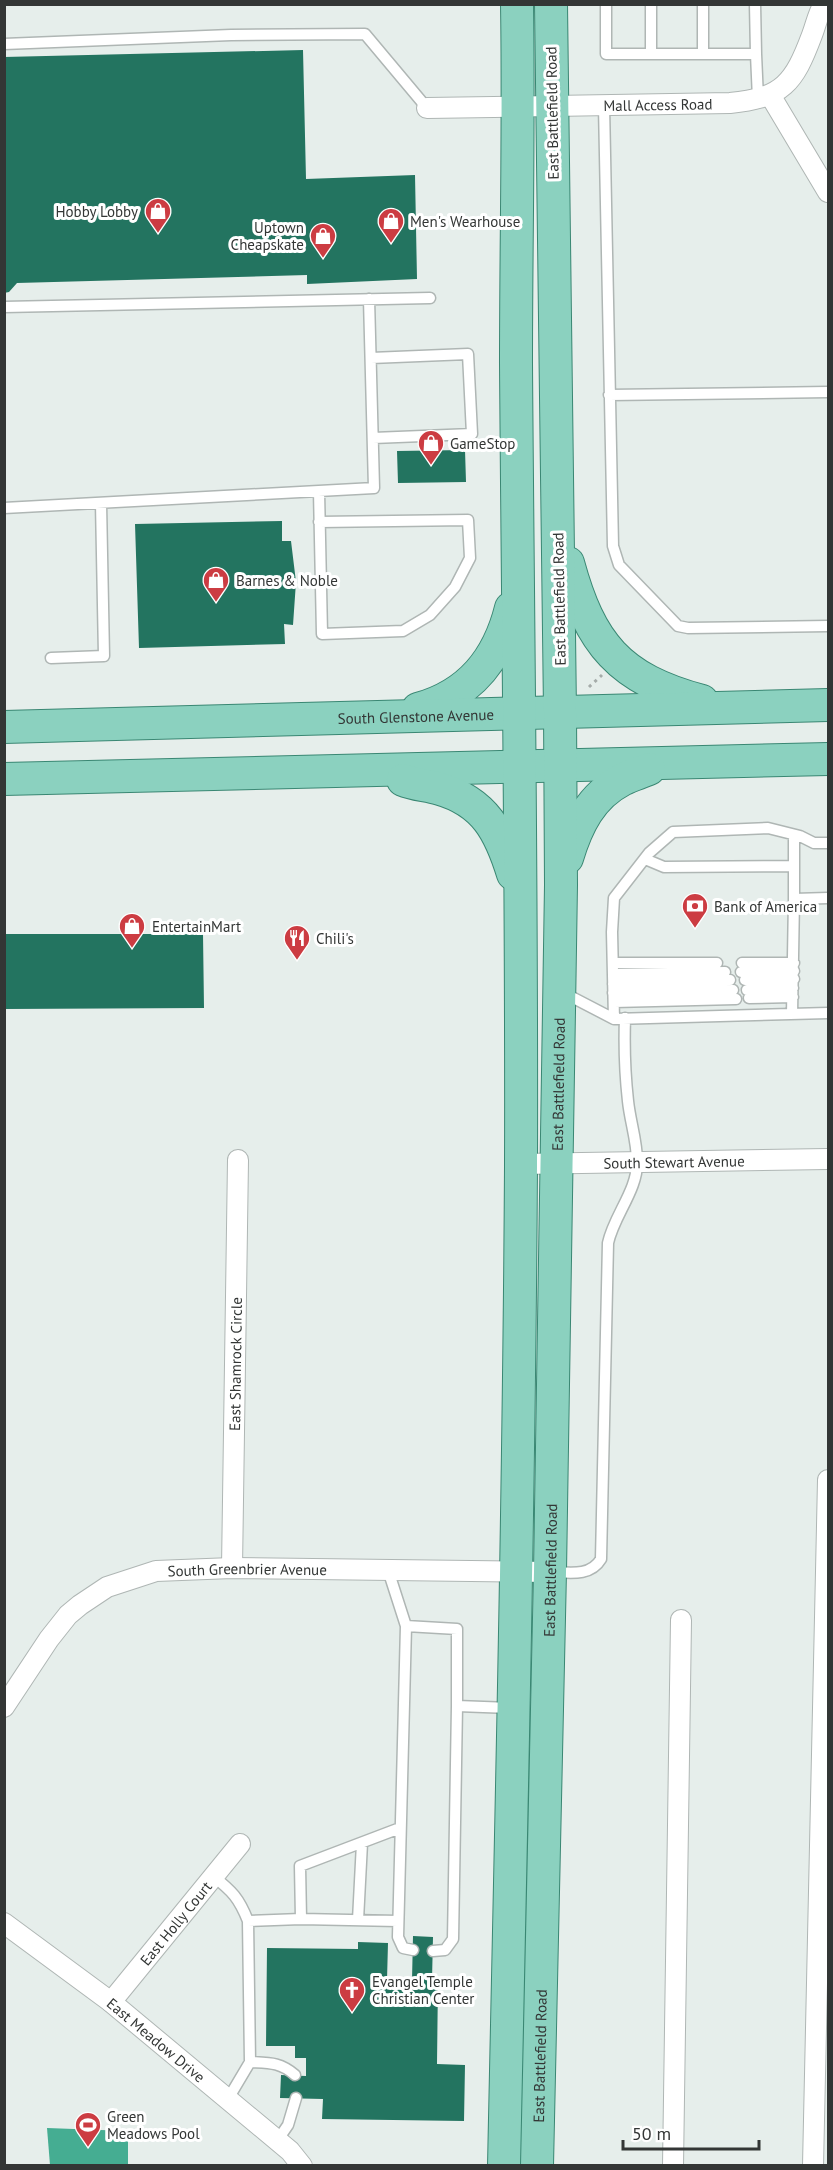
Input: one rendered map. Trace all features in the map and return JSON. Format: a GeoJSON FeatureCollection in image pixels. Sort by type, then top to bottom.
{"type":"FeatureCollection","features":[{"type":"Feature","properties":{"kind":"main road"},"geometry":{"type":"LineString","coordinates":[[504,2166],[516,1572],[521,1164],[516,256],[519,107],[517,4]]}},
{"type":"Feature","properties":{"kind":"main road","name":"East Battlefield Road"},"geometry":{"type":"LineString","coordinates":[[537,2166],[550,1572],[561,885],[551,4]]}},
{"type":"Feature","properties":{"kind":"main road"},"geometry":{"type":"LineString","coordinates":[[558,526],[583,610],[596,635],[616,660],[633,673],[654,684],[729,708]]}},
{"type":"Feature","properties":{"kind":"main road"},"geometry":{"type":"LineString","coordinates":[[388,717],[437,704],[458,692],[478,674],[492,658],[502,636],[518,580]]}},
{"type":"Feature","properties":{"kind":"main road","name":"South Glenstone Avenue"},"geometry":{"type":"LineString","coordinates":[[4,727],[828,705]]}},
{"type":"Feature","properties":{"kind":"main road"},"geometry":{"type":"LineString","coordinates":[[4,779],[828,759]]}},
{"type":"Feature","properties":{"kind":"main road"},"geometry":{"type":"LineString","coordinates":[[561,885],[575,836],[592,803],[607,789],[624,779],[662,763]]}},
{"type":"Feature","properties":{"kind":"main road"},"geometry":{"type":"LineString","coordinates":[[377,770],[417,786],[440,789],[476,807],[491,821],[505,847],[520,897]]}},
{"type":"Feature","properties":{"kind":"street"},"geometry":{"type":"LineString","coordinates":[[824,4],[795,74],[786,84],[764,97],[828,192]]}},
{"type":"Feature","properties":{"kind":"street","name":"Mall Access Road"},"geometry":{"type":"LineString","coordinates":[[427,108],[730,103],[764,97]]}},
{"type":"Feature","properties":{"kind":"street"},"geometry":{"type":"LineString","coordinates":[[828,1159],[828,1166]]}},
{"type":"Feature","properties":{"kind":"street","name":"South Stewart Avenue"},"geometry":{"type":"LineString","coordinates":[[521,1164],[828,1159]]}},
{"type":"Feature","properties":{"kind":"street","name":"East Shamrock Circle"},"geometry":{"type":"LineString","coordinates":[[232,1568],[238,1160]]}},
{"type":"Feature","properties":{"kind":"street"},"geometry":{"type":"LineString","coordinates":[[813,2166],[828,1480]]}},
{"type":"Feature","properties":{"kind":"street","name":"South Greenbrier Avenue"},"geometry":{"type":"LineString","coordinates":[[4,1707],[57,1626],[74,1610],[93,1595],[123,1580],[156,1571],[232,1568],[550,1572]]}},
{"type":"Feature","properties":{"kind":"street"},"geometry":{"type":"LineString","coordinates":[[673,2166],[681,1620]]}},
{"type":"Feature","properties":{"kind":"street","name":"East Holly Court"},"geometry":{"type":"LineString","coordinates":[[111,2002],[240,1844]]}},
{"type":"Feature","properties":{"kind":"street","name":"East Meadow Drive"},"geometry":{"type":"LineString","coordinates":[[4,1923],[111,2002],[278,2141],[302,2166]]}},
{"type":"Feature","properties":{"kind":"lane"},"geometry":{"type":"LineString","coordinates":[[606,4],[606,54],[756,54]]}},
{"type":"Feature","properties":{"kind":"lane"},"geometry":{"type":"LineString","coordinates":[[651,4],[651,54]]}},
{"type":"Feature","properties":{"kind":"lane"},"geometry":{"type":"LineString","coordinates":[[703,4],[703,54]]}},
{"type":"Feature","properties":{"kind":"lane"},"geometry":{"type":"LineString","coordinates":[[755,4],[756,54],[764,97]]}},
{"type":"Feature","properties":{"kind":"lane"},"geometry":{"type":"LineString","coordinates":[[4,44],[231,35],[365,34],[427,108]]}},
{"type":"Feature","properties":{"kind":"lane"},"geometry":{"type":"LineString","coordinates":[[604,106],[613,546],[619,565],[678,626],[688,628],[828,626]]}},
{"type":"Feature","properties":{"kind":"lane"},"geometry":{"type":"LineString","coordinates":[[4,307],[430,298]]}},
{"type":"Feature","properties":{"kind":"lane"},"geometry":{"type":"LineString","coordinates":[[4,508],[375,488],[369,299]]}},
{"type":"Feature","properties":{"kind":"lane"},"geometry":{"type":"LineString","coordinates":[[370,358],[468,354],[472,434],[373,438]]}},
{"type":"Feature","properties":{"kind":"lane"},"geometry":{"type":"LineString","coordinates":[[609,395],[828,392]]}},
{"type":"Feature","properties":{"kind":"lane"},"geometry":{"type":"LineString","coordinates":[[319,491],[319,522],[322,634],[403,631],[430,615],[455,587],[470,558],[468,520],[319,522]]}},
{"type":"Feature","properties":{"kind":"lane"},"geometry":{"type":"LineString","coordinates":[[51,658],[104,656],[101,503]]}},
{"type":"Feature","properties":{"kind":"lane"},"geometry":{"type":"LineString","coordinates":[[550,1572],[580,1572],[592,1569],[601,1559],[608,1243],[632,1185],[638,1162],[628,1101],[624,1044],[613,983],[614,898],[645,859],[673,832],[768,828],[814,843],[828,843]]}},
{"type":"Feature","properties":{"kind":"lane"},"geometry":{"type":"LineString","coordinates":[[792,1014],[794,835]]}},
{"type":"Feature","properties":{"kind":"lane"},"geometry":{"type":"LineString","coordinates":[[645,859],[664,867],[794,866]]}},
{"type":"Feature","properties":{"kind":"lane"},"geometry":{"type":"LineString","coordinates":[[794,899],[828,897]]}},
{"type":"Feature","properties":{"kind":"lane"},"geometry":{"type":"LineString","coordinates":[[613,983],[717,963]]}},
{"type":"Feature","properties":{"kind":"lane"},"geometry":{"type":"LineString","coordinates":[[745,981],[794,980]]}},
{"type":"Feature","properties":{"kind":"lane"},"geometry":{"type":"LineString","coordinates":[[745,981],[794,980]]}},
{"type":"Feature","properties":{"kind":"lane"},"geometry":{"type":"LineString","coordinates":[[745,981],[794,980]]}},
{"type":"Feature","properties":{"kind":"lane"},"geometry":{"type":"LineString","coordinates":[[613,983],[731,985],[613,983]]}},
{"type":"Feature","properties":{"kind":"lane"},"geometry":{"type":"LineString","coordinates":[[560,991],[620,1019],[828,1013]]}},
{"type":"Feature","properties":{"kind":"lane"},"geometry":{"type":"LineString","coordinates":[[388,1570],[406,1626],[398,1937],[403,1948],[412,1950]]}},
{"type":"Feature","properties":{"kind":"lane"},"geometry":{"type":"LineString","coordinates":[[406,1626],[457,1629],[453,1939],[445,1950],[433,1951]]}},
{"type":"Feature","properties":{"kind":"lane"},"geometry":{"type":"LineString","coordinates":[[457,1706],[513,1708]]}},
{"type":"Feature","properties":{"kind":"lane"},"geometry":{"type":"LineString","coordinates":[[301,1919],[300,1866],[400,1828]]}},
{"type":"Feature","properties":{"kind":"lane"},"geometry":{"type":"LineString","coordinates":[[358,1920],[362,1843]]}},
{"type":"Feature","properties":{"kind":"lane"},"geometry":{"type":"LineString","coordinates":[[213,1876],[234,1892],[242,1903],[248,1921],[250,2062],[228,2099]]}},
{"type":"Feature","properties":{"kind":"lane"},"geometry":{"type":"LineString","coordinates":[[248,1921],[301,1919],[398,1921]]}},
{"type":"Feature","properties":{"kind":"lane"},"geometry":{"type":"LineString","coordinates":[[250,2062],[278,2064],[286,2067],[295,2076]]}},
{"type":"Feature","properties":{"kind":"lane"},"geometry":{"type":"LineString","coordinates":[[278,2141],[288,2125],[296,2098]]}},
{"type":"Feature","properties":{"kind":"path"},"geometry":{"type":"LineString","coordinates":[[587,688],[604,674]]}},
{"type":"Feature","properties":{"kind":"shaded area","name":"Green Meadows Pool"},"geometry":{"type":"Polygon","coordinates":[[[47,2128],[128,2131],[128,2165],[50,2165],[47,2128]]]}},
{"type":"Feature","properties":{"kind":"building"},"geometry":{"type":"Polygon","coordinates":[[[303,50],[306,179],[415,175],[417,279],[307,284],[307,275],[17,283],[9,292],[4,293],[4,57],[303,50]]]}},
{"type":"Feature","properties":{"kind":"building","name":"GameStop"},"geometry":{"type":"Polygon","coordinates":[[[465,450],[466,482],[398,483],[397,451],[465,450]]]}},
{"type":"Feature","properties":{"kind":"building","name":"Barnes & Noble"},"geometry":{"type":"Polygon","coordinates":[[[282,521],[282,541],[291,541],[296,582],[293,625],[284,624],[285,644],[139,648],[135,524],[282,521]]]}},
{"type":"Feature","properties":{"kind":"building"},"geometry":{"type":"Polygon","coordinates":[[[5,934],[203,934],[204,1008],[5,1009],[5,934]]]}},
{"type":"Feature","properties":{"kind":"building","name":"Evangel Temple Christian Center"},"geometry":{"type":"Polygon","coordinates":[[[413,1936],[433,1937],[432,1980],[438,1980],[437,2064],[465,2065],[464,2121],[322,2119],[323,2099],[280,2098],[281,2075],[306,2076],[306,2058],[295,2058],[295,2046],[266,2046],[267,1948],[358,1949],[358,1942],[388,1943],[387,1980],[412,1980],[413,1936]]]}},
{"type":"Feature","properties":{"kind":"place","name":"Hobby Lobby"},"geometry":{"type":"Point","coordinates":[158,234]}},
{"type":"Feature","properties":{"kind":"place","name":"Men's Wearhouse"},"geometry":{"type":"Point","coordinates":[391,244]}},
{"type":"Feature","properties":{"kind":"place","name":"Uptown Cheapskate"},"geometry":{"type":"Point","coordinates":[323,259]}},
{"type":"Feature","properties":{"kind":"place","name":"GameStop"},"geometry":{"type":"Point","coordinates":[431,466]}},
{"type":"Feature","properties":{"kind":"place","name":"Barnes & Noble"},"geometry":{"type":"Point","coordinates":[216,603]}},
{"type":"Feature","properties":{"kind":"place","name":"Bank of America"},"geometry":{"type":"Point","coordinates":[695,929]}},
{"type":"Feature","properties":{"kind":"place","name":"EntertainMart"},"geometry":{"type":"Point","coordinates":[132,949]}},
{"type":"Feature","properties":{"kind":"place","name":"Chili's"},"geometry":{"type":"Point","coordinates":[297,961]}},
{"type":"Feature","properties":{"kind":"place","name":"Evangel Temple Christian Center"},"geometry":{"type":"Point","coordinates":[352,2013]}},
{"type":"Feature","properties":{"kind":"place","name":"Green Meadows Pool"},"geometry":{"type":"Point","coordinates":[88,2148]}}]}
